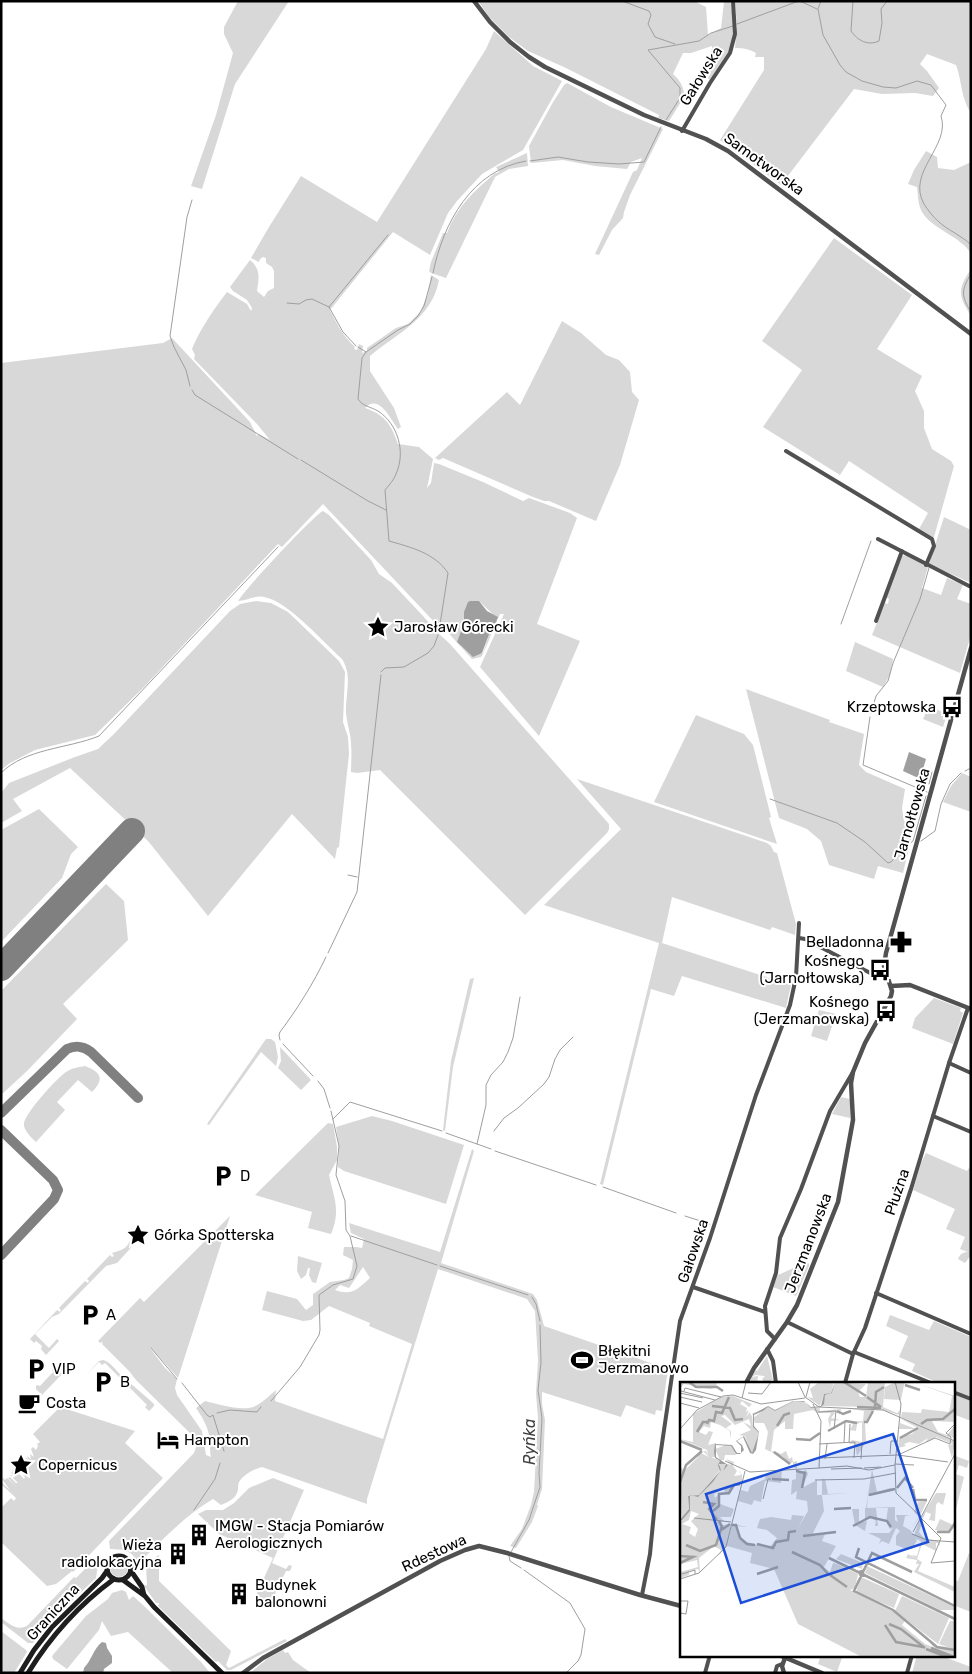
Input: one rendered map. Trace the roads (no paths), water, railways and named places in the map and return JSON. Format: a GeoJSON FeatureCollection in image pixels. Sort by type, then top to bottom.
{"type":"FeatureCollection","features":[{"type":"Feature","properties":{"kind":"main road"},"geometry":{"type":"LineString","coordinates":[[145,1596],[131,1572],[130,1561],[123,1556],[110,1560],[107,1571],[109,1575],[114,1579],[123,1580],[145,1596],[222,1673]]}},
{"type":"Feature","properties":{"kind":"main road","name":"Graniczna"},"geometry":{"type":"LineString","coordinates":[[20,1673],[34,1650],[52,1627],[107,1571]]}},
{"type":"Feature","properties":{"kind":"main road"},"geometry":{"type":"LineString","coordinates":[[123,1580],[131,1572]]}},
{"type":"Feature","properties":{"kind":"main road","name":"Graniczna"},"geometry":{"type":"LineString","coordinates":[[28,1673],[60,1629],[114,1579]]}},
{"type":"Feature","properties":{"kind":"main road"},"geometry":{"type":"LineString","coordinates":[[107,1585],[119,1583],[134,1587]]}},
{"type":"Feature","properties":{"kind":"street","name":"Samotworska"},"geometry":{"type":"LineString","coordinates":[[474,1],[497,30],[521,51],[546,67],[644,116],[706,139],[728,151],[971,334]]}},
{"type":"Feature","properties":{"kind":"street","name":"Gałowska"},"geometry":{"type":"LineString","coordinates":[[682,130],[730,53],[735,34],[733,1]]}},
{"type":"Feature","properties":{"kind":"street"},"geometry":{"type":"LineString","coordinates":[[786,451],[932,539],[934,546],[926,564]]}},
{"type":"Feature","properties":{"kind":"street"},"geometry":{"type":"LineString","coordinates":[[878,539],[971,586]]}},
{"type":"Feature","properties":{"kind":"street"},"geometry":{"type":"LineString","coordinates":[[876,621],[902,551]]}},
{"type":"Feature","properties":{"kind":"street","name":"Jarnołtowska"},"geometry":{"type":"LineString","coordinates":[[891,986],[884,963],[886,953],[971,648]]}},
{"type":"Feature","properties":{"kind":"street","name":"Gałowska"},"geometry":{"type":"LineString","coordinates":[[642,1595],[649,1560],[657,1477],[678,1330],[756,1095],[790,1005],[795,985],[799,924]]}},
{"type":"Feature","properties":{"kind":"street"},"geometry":{"type":"LineString","coordinates":[[799,938],[805,939],[876,976],[887,975]]}},
{"type":"Feature","properties":{"kind":"street"},"geometry":{"type":"LineString","coordinates":[[891,986],[910,985],[969,1009]]}},
{"type":"Feature","properties":{"kind":"street","name":"Jerzmanowska"},"geometry":{"type":"LineString","coordinates":[[747,1382],[787,1322],[799,1300],[839,1198],[853,1120],[851,1083],[853,1072],[865,1043],[891,996],[891,986]]}},
{"type":"Feature","properties":{"kind":"street","name":"Płużna"},"geometry":{"type":"LineString","coordinates":[[845,1382],[911,1189],[949,1063],[969,1009]]}},
{"type":"Feature","properties":{"kind":"street"},"geometry":{"type":"LineString","coordinates":[[949,1063],[971,1072]]}},
{"type":"Feature","properties":{"kind":"street"},"geometry":{"type":"LineString","coordinates":[[775,1339],[767,1331],[765,1312],[776,1272],[780,1238],[801,1189],[830,1111],[853,1072]]}},
{"type":"Feature","properties":{"kind":"street"},"geometry":{"type":"LineString","coordinates":[[841,1093],[852,1094]]}},
{"type":"Feature","properties":{"kind":"street"},"geometry":{"type":"LineString","coordinates":[[933,1116],[971,1132]]}},
{"type":"Feature","properties":{"kind":"street"},"geometry":{"type":"LineString","coordinates":[[693,1287],[765,1312]]}},
{"type":"Feature","properties":{"kind":"street"},"geometry":{"type":"LineString","coordinates":[[876,1293],[971,1334]]}},
{"type":"Feature","properties":{"kind":"street"},"geometry":{"type":"LineString","coordinates":[[787,1322],[854,1353],[928,1382]]}},
{"type":"Feature","properties":{"kind":"street"},"geometry":{"type":"LineString","coordinates":[[767,1350],[773,1361],[776,1382]]}},
{"type":"Feature","properties":{"kind":"street"},"geometry":{"type":"LineString","coordinates":[[954,1392],[971,1399]]}},
{"type":"Feature","properties":{"kind":"street","name":"Rdestowa"},"geometry":{"type":"LineString","coordinates":[[243,1673],[254,1663],[416,1574],[456,1553],[473,1547],[484,1546],[680,1606]]}},
{"type":"Feature","properties":{"kind":"street"},"geometry":{"type":"LineString","coordinates":[[705,1673],[710,1656]]}},
{"type":"Feature","properties":{"kind":"street"},"geometry":{"type":"LineString","coordinates":[[907,1673],[912,1656]]}},
{"type":"Feature","properties":{"kind":"street"},"geometry":{"type":"LineString","coordinates":[[774,1673],[777,1666],[782,1664],[786,1657],[822,1673]]}},
{"type":"Feature","properties":{"kind":"street"},"geometry":{"type":"LineString","coordinates":[[782,1664],[784,1673]]}},
{"type":"Feature","properties":{"kind":"waterway"},"geometry":{"type":"LineString","coordinates":[[622,1],[649,11],[651,15],[648,24],[655,37],[675,44]]}},
{"type":"Feature","properties":{"kind":"waterway"},"geometry":{"type":"LineString","coordinates":[[737,24],[800,1],[817,9]]}},
{"type":"Feature","properties":{"kind":"waterway"},"geometry":{"type":"LineString","coordinates":[[821,1],[818,9],[823,35],[846,72],[862,81],[883,87],[896,88],[917,81],[931,85],[946,105],[941,116],[940,138],[924,170],[920,181],[920,192],[924,204],[934,217],[971,245]]}},
{"type":"Feature","properties":{"kind":"waterway"},"geometry":{"type":"LineString","coordinates":[[853,1],[851,31],[860,40],[867,43],[879,41],[882,23],[881,9],[887,1]]}},
{"type":"Feature","properties":{"kind":"waterway"},"geometry":{"type":"LineString","coordinates":[[666,120],[680,98],[680,88],[648,50],[699,41],[711,33],[733,26]]}},
{"type":"Feature","properties":{"kind":"waterway"},"geometry":{"type":"LineString","coordinates":[[530,161],[558,157],[588,162],[619,164],[644,162],[661,127]]}},
{"type":"Feature","properties":{"kind":"waterway"},"geometry":{"type":"LineString","coordinates":[[433,273],[444,236],[463,202],[475,187],[490,175],[507,166],[526,161]]}},
{"type":"Feature","properties":{"kind":"waterway"},"geometry":{"type":"LineString","coordinates":[[190,386],[186,370],[170,336],[187,217],[192,200]]}},
{"type":"Feature","properties":{"kind":"waterway"},"geometry":{"type":"LineString","coordinates":[[329,307],[388,235]]}},
{"type":"Feature","properties":{"kind":"waterway"},"geometry":{"type":"LineString","coordinates":[[971,274],[964,289],[965,302],[971,312]]}},
{"type":"Feature","properties":{"kind":"waterway"},"geometry":{"type":"LineString","coordinates":[[432,277],[424,306],[418,316],[410,324],[366,352],[362,358],[358,399],[378,411],[391,423],[400,448],[399,466],[394,478],[385,490],[389,541],[422,552],[436,560],[448,573],[439,631]]}},
{"type":"Feature","properties":{"kind":"waterway"},"geometry":{"type":"LineString","coordinates":[[287,303],[299,304],[312,299],[329,307],[343,332],[356,346]]}},
{"type":"Feature","properties":{"kind":"waterway"},"geometry":{"type":"LineString","coordinates":[[358,347],[366,352]]}},
{"type":"Feature","properties":{"kind":"waterway"},"geometry":{"type":"LineString","coordinates":[[192,390],[195,395],[298,459]]}},
{"type":"Feature","properties":{"kind":"waterway"},"geometry":{"type":"LineString","coordinates":[[301,460],[386,510]]}},
{"type":"Feature","properties":{"kind":"waterway"},"geometry":{"type":"LineString","coordinates":[[841,624],[871,541]]}},
{"type":"Feature","properties":{"kind":"waterway"},"geometry":{"type":"LineString","coordinates":[[1,773],[11,765],[35,754],[99,736],[278,547]]}},
{"type":"Feature","properties":{"kind":"waterway"},"geometry":{"type":"LineString","coordinates":[[871,713],[876,696],[888,681],[893,663],[920,599],[929,568]]}},
{"type":"Feature","properties":{"kind":"waterway"},"geometry":{"type":"LineString","coordinates":[[381,672],[385,668],[404,667],[428,653],[434,646],[438,635]]}},
{"type":"Feature","properties":{"kind":"waterway"},"geometry":{"type":"LineString","coordinates":[[328,953],[357,892],[381,675]]}},
{"type":"Feature","properties":{"kind":"waterway"},"geometry":{"type":"LineString","coordinates":[[870,717],[863,765],[927,792]]}},
{"type":"Feature","properties":{"kind":"waterway"},"geometry":{"type":"LineString","coordinates":[[965,771],[971,768]]}},
{"type":"Feature","properties":{"kind":"waterway"},"geometry":{"type":"LineString","coordinates":[[929,784],[932,772]]}},
{"type":"Feature","properties":{"kind":"waterway"},"geometry":{"type":"LineString","coordinates":[[921,841],[935,831],[941,804],[950,784],[961,773]]}},
{"type":"Feature","properties":{"kind":"waterway"},"geometry":{"type":"LineString","coordinates":[[770,799],[837,823],[865,842],[888,863],[913,841],[926,796]]}},
{"type":"Feature","properties":{"kind":"waterway"},"geometry":{"type":"LineString","coordinates":[[348,875],[357,877]]}},
{"type":"Feature","properties":{"kind":"waterway"},"geometry":{"type":"LineString","coordinates":[[280,1040],[280,1032],[305,996],[326,957]]}},
{"type":"Feature","properties":{"kind":"waterway"},"geometry":{"type":"LineString","coordinates":[[477,1144],[486,1105],[486,1085],[508,1052],[513,1038],[520,997]]}},
{"type":"Feature","properties":{"kind":"waterway"},"geometry":{"type":"LineString","coordinates":[[494,1131],[504,1118],[544,1084],[549,1077],[560,1050],[573,1037]]}},
{"type":"Feature","properties":{"kind":"waterway"},"geometry":{"type":"LineString","coordinates":[[283,1044],[313,1076]]}},
{"type":"Feature","properties":{"kind":"waterway"},"geometry":{"type":"LineString","coordinates":[[318,1081],[324,1089],[330,1108]]}},
{"type":"Feature","properties":{"kind":"waterway"},"geometry":{"type":"LineString","coordinates":[[333,1119],[350,1102],[442,1131]]}},
{"type":"Feature","properties":{"kind":"waterway"},"geometry":{"type":"LineString","coordinates":[[271,1401],[300,1367],[319,1335],[319,1295],[333,1285],[353,1279],[357,1266],[350,1236],[346,1230],[345,1201],[336,1175],[339,1146],[331,1111]]}},
{"type":"Feature","properties":{"kind":"waterway"},"geometry":{"type":"LineString","coordinates":[[446,1133],[491,1149]]}},
{"type":"Feature","properties":{"kind":"waterway"},"geometry":{"type":"LineString","coordinates":[[495,1151],[596,1185]]}},
{"type":"Feature","properties":{"kind":"waterway"},"geometry":{"type":"LineString","coordinates":[[603,1187],[676,1213]]}},
{"type":"Feature","properties":{"kind":"waterway"},"geometry":{"type":"LineString","coordinates":[[685,1216],[710,1224]]}},
{"type":"Feature","properties":{"kind":"waterway","name":"Ryńka"},"geometry":{"type":"LineString","coordinates":[[351,1236],[437,1265]]}},
{"type":"Feature","properties":{"kind":"waterway","name":"Ryńka"},"geometry":{"type":"LineString","coordinates":[[440,1266],[528,1295]]}},
{"type":"Feature","properties":{"kind":"waterway","name":"Ryńka"},"geometry":{"type":"LineString","coordinates":[[532,1297],[536,1304],[540,1321]]}},
{"type":"Feature","properties":{"kind":"waterway","name":"Ryńka"},"geometry":{"type":"LineString","coordinates":[[511,1552],[529,1520],[540,1487],[542,1418],[538,1390],[541,1363],[540,1325]]}},
{"type":"Feature","properties":{"kind":"waterway"},"geometry":{"type":"LineString","coordinates":[[151,1348],[177,1379]]}},
{"type":"Feature","properties":{"kind":"waterway"},"geometry":{"type":"LineString","coordinates":[[182,1383],[207,1415],[210,1417],[213,1415],[224,1451]]}},
{"type":"Feature","properties":{"kind":"waterway"},"geometry":{"type":"LineString","coordinates":[[217,1413],[230,1410],[257,1412],[261,1407]]}},
{"type":"Feature","properties":{"kind":"waterway"},"geometry":{"type":"LineString","coordinates":[[194,1510],[215,1479],[220,1463]]}},
{"type":"Feature","properties":{"kind":"waterway","name":"Ryńka"},"geometry":{"type":"LineString","coordinates":[[509,1556],[510,1561],[521,1568]]}},
{"type":"Feature","properties":{"kind":"waterway","name":"Ryńka"},"geometry":{"type":"LineString","coordinates":[[524,1570],[570,1603],[585,1629],[581,1655],[578,1661],[566,1673]]}},
{"type":"Feature","properties":{"kind":"place","name":"Jarosław Górecki"},"geometry":{"type":"Point","coordinates":[378,627]}},
{"type":"Feature","properties":{"kind":"place","name":"Krzeptowska"},"geometry":{"type":"Point","coordinates":[952,707]}},
{"type":"Feature","properties":{"kind":"place","name":"Belladonna"},"geometry":{"type":"Point","coordinates":[901,942]}},
{"type":"Feature","properties":{"kind":"place","name":"Kośnego (Jarnołtowska)"},"geometry":{"type":"Point","coordinates":[880,970]}},
{"type":"Feature","properties":{"kind":"place","name":"Kośnego (Jerzmanowska)"},"geometry":{"type":"Point","coordinates":[886,1011]}},
{"type":"Feature","properties":{"kind":"place","name":"D"},"geometry":{"type":"Point","coordinates":[223,1176]}},
{"type":"Feature","properties":{"kind":"place","name":"Górka Spotterska"},"geometry":{"type":"Point","coordinates":[138,1235]}},
{"type":"Feature","properties":{"kind":"place","name":"A"},"geometry":{"type":"Point","coordinates":[90,1315]}},
{"type":"Feature","properties":{"kind":"place","name":"Błękitni Jerzmanowo"},"geometry":{"type":"Point","coordinates":[582,1360]}},
{"type":"Feature","properties":{"kind":"place","name":"VIP"},"geometry":{"type":"Point","coordinates":[36,1369]}},
{"type":"Feature","properties":{"kind":"place","name":"B"},"geometry":{"type":"Point","coordinates":[103,1382]}},
{"type":"Feature","properties":{"kind":"place","name":"Costa"},"geometry":{"type":"Point","coordinates":[29,1403]}},
{"type":"Feature","properties":{"kind":"place","name":"Hampton"},"geometry":{"type":"Point","coordinates":[168,1440]}},
{"type":"Feature","properties":{"kind":"place","name":"Copernicus"},"geometry":{"type":"Point","coordinates":[21,1465]}},
{"type":"Feature","properties":{"kind":"place","name":"IMGW - Stacja Pomiarów Aerologicznych"},"geometry":{"type":"Point","coordinates":[199,1535]}},
{"type":"Feature","properties":{"kind":"place","name":"Wieża radiolokacyjna"},"geometry":{"type":"Point","coordinates":[178,1554]}},
{"type":"Feature","properties":{"kind":"place","name":"Budynek balonowni"},"geometry":{"type":"Point","coordinates":[239,1594]}}]}
